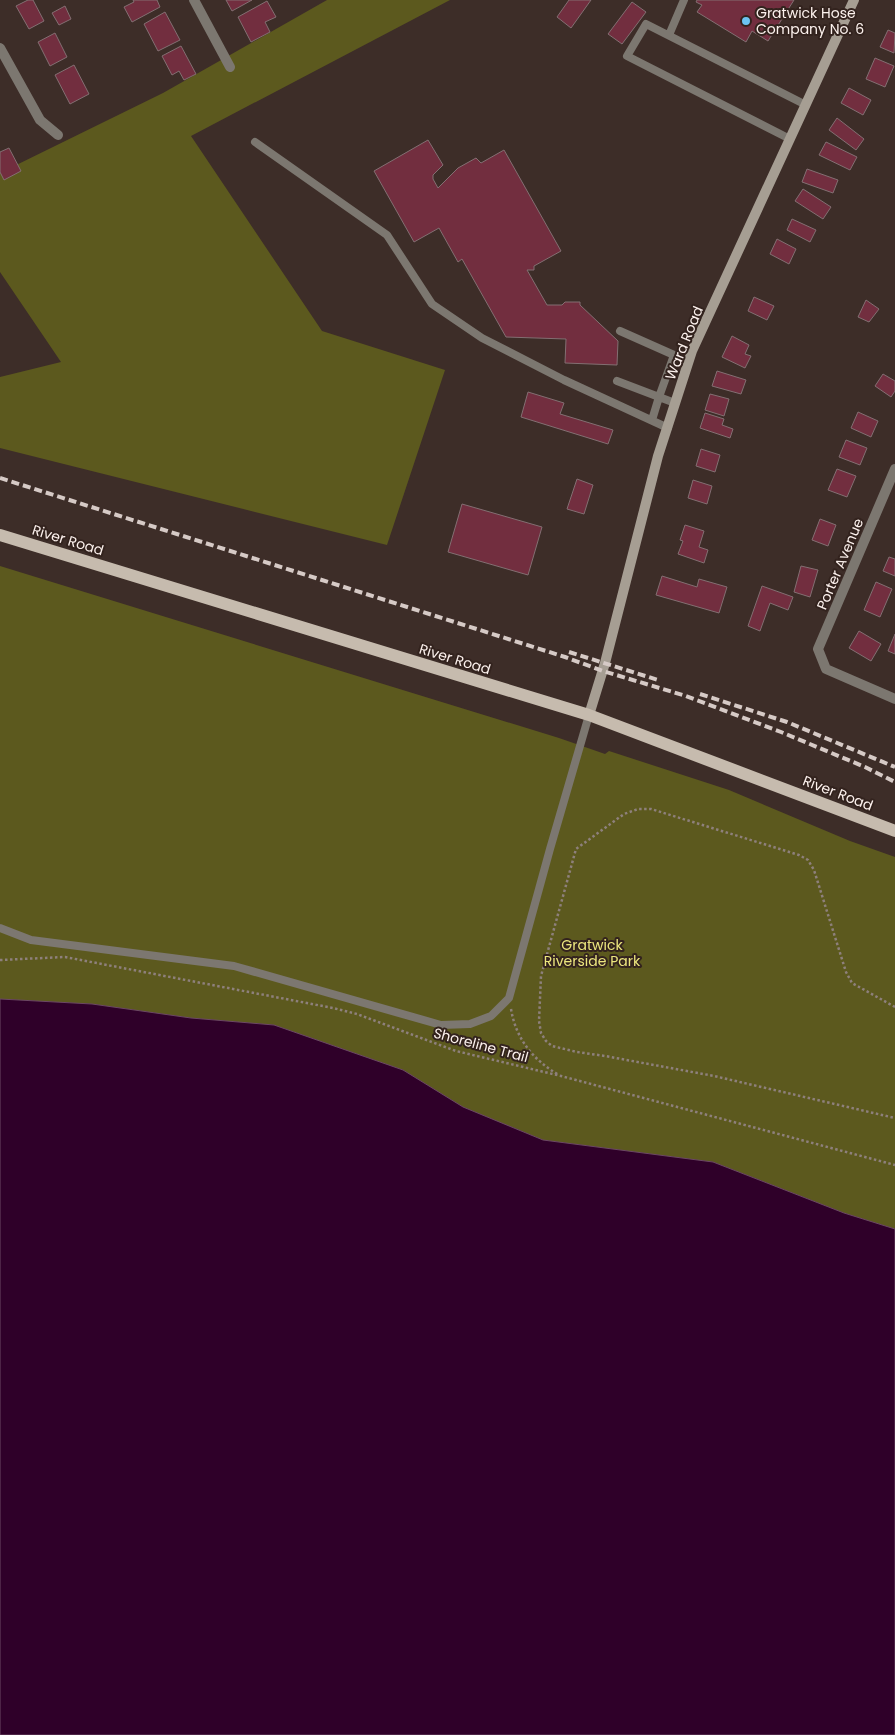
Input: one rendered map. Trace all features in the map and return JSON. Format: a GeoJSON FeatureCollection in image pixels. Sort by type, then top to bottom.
{"type":"FeatureCollection","features":[{"type":"Feature","properties":{"kind":"main road","name":"Ward Road"},"geometry":{"type":"LineString","coordinates":[[589,715],[605,663],[658,456],[692,351],[854,0]]}},
{"type":"Feature","properties":{"kind":"main road","name":"River Road"},"geometry":{"type":"LineString","coordinates":[[0,535],[589,715],[895,831]]}},
{"type":"Feature","properties":{"kind":"street"},"geometry":{"type":"LineString","coordinates":[[194,0],[230,68]]}},
{"type":"Feature","properties":{"kind":"street"},"geometry":{"type":"LineString","coordinates":[[0,48],[40,120],[58,135]]}},
{"type":"Feature","properties":{"kind":"street","name":"Porter Avenue"},"geometry":{"type":"LineString","coordinates":[[895,469],[818,649],[826,669],[895,699]]}},
{"type":"Feature","properties":{"kind":"lane"},"geometry":{"type":"LineString","coordinates":[[669,35],[684,0]]}},
{"type":"Feature","properties":{"kind":"lane"},"geometry":{"type":"LineString","coordinates":[[790,138],[628,56],[646,24],[806,105]]}},
{"type":"Feature","properties":{"kind":"lane"},"geometry":{"type":"LineString","coordinates":[[255,142],[387,235],[432,304],[482,338],[564,380],[668,428]]}},
{"type":"Feature","properties":{"kind":"lane"},"geometry":{"type":"LineString","coordinates":[[620,331],[689,361]]}},
{"type":"Feature","properties":{"kind":"lane"},"geometry":{"type":"LineString","coordinates":[[652,420],[674,355]]}},
{"type":"Feature","properties":{"kind":"lane"},"geometry":{"type":"LineString","coordinates":[[617,381],[659,396],[675,404]]}},
{"type":"Feature","properties":{"kind":"lane"},"geometry":{"type":"LineString","coordinates":[[0,928],[32,940],[234,966],[441,1025],[470,1024],[491,1016],[509,998],[514,986],[550,849],[589,715]]}},
{"type":"Feature","properties":{"kind":"path"},"geometry":{"type":"LineString","coordinates":[[895,1006],[852,984],[846,972],[814,870],[808,860],[799,855],[651,809],[638,809],[624,814],[576,849],[541,976],[539,1021],[541,1033],[552,1046],[714,1076],[895,1118]]}},
{"type":"Feature","properties":{"kind":"path","name":"Shoreline Trail"},"geometry":{"type":"LineString","coordinates":[[0,960],[48,957],[75,959],[334,1008],[357,1014],[456,1051],[561,1076],[895,1165]]}},
{"type":"Feature","properties":{"kind":"path"},"geometry":{"type":"LineString","coordinates":[[509,998],[513,1021],[523,1043],[544,1066],[561,1076]]}},
{"type":"Feature","properties":{"kind":"green space"},"geometry":{"type":"Polygon","coordinates":[[[327,0],[450,0],[191,136],[322,331],[445,370],[387,545],[0,448],[0,377],[61,362],[0,272],[0,173],[163,93],[327,0]]]}},
{"type":"Feature","properties":{"kind":"green space","name":"Gratwick Riverside Park"},"geometry":{"type":"Polygon","coordinates":[[[0,566],[559,738],[605,754],[609,751],[729,790],[850,841],[895,857],[895,1229],[844,1213],[713,1162],[543,1140],[463,1107],[403,1070],[274,1025],[191,1018],[92,1004],[0,999],[0,566]]]}},
{"type":"Feature","properties":{"kind":"shaded area"},"geometry":{"type":"Polygon","coordinates":[[[0,999],[92,1004],[191,1018],[274,1025],[403,1070],[463,1107],[543,1140],[713,1162],[844,1213],[895,1229],[895,1735],[0,1735],[0,999]]]}},
{"type":"Feature","properties":{"kind":"building"},"geometry":{"type":"Polygon","coordinates":[[[28,0],[33,0],[44,21],[29,29],[16,6],[28,0]]]}},
{"type":"Feature","properties":{"kind":"building"},"geometry":{"type":"Polygon","coordinates":[[[133,0],[157,0],[160,7],[132,22],[124,7],[134,2],[133,0]]]}},
{"type":"Feature","properties":{"kind":"building"},"geometry":{"type":"Polygon","coordinates":[[[226,0],[252,0],[232,11],[226,0]]]}},
{"type":"Feature","properties":{"kind":"building"},"geometry":{"type":"Polygon","coordinates":[[[569,0],[591,0],[571,28],[557,17],[569,0]]]}},
{"type":"Feature","properties":{"kind":"building","name":"Gratwick Hose Company No. 6"},"geometry":{"type":"Polygon","coordinates":[[[697,0],[794,0],[768,41],[752,31],[746,42],[697,12],[702,5],[696,2],[697,0]]]}},
{"type":"Feature","properties":{"kind":"building"},"geometry":{"type":"Polygon","coordinates":[[[267,1],[276,17],[265,22],[270,32],[251,42],[238,17],[267,1]]]}},
{"type":"Feature","properties":{"kind":"building"},"geometry":{"type":"Polygon","coordinates":[[[632,2],[646,12],[622,44],[608,34],[632,2]]]}},
{"type":"Feature","properties":{"kind":"building"},"geometry":{"type":"Polygon","coordinates":[[[65,6],[71,19],[59,25],[52,13],[65,6]]]}},
{"type":"Feature","properties":{"kind":"building"},"geometry":{"type":"Polygon","coordinates":[[[165,12],[180,40],[158,51],[144,24],[165,12]]]}},
{"type":"Feature","properties":{"kind":"building"},"geometry":{"type":"Polygon","coordinates":[[[888,30],[895,33],[894,53],[880,47],[888,30]]]}},
{"type":"Feature","properties":{"kind":"building"},"geometry":{"type":"Polygon","coordinates":[[[55,33],[67,57],[50,66],[38,42],[55,33]]]}},
{"type":"Feature","properties":{"kind":"building"},"geometry":{"type":"Polygon","coordinates":[[[181,46],[196,74],[184,80],[179,71],[172,75],[162,56],[181,46]]]}},
{"type":"Feature","properties":{"kind":"building"},"geometry":{"type":"Polygon","coordinates":[[[875,58],[894,66],[885,87],[866,79],[875,58]]]}},
{"type":"Feature","properties":{"kind":"building"},"geometry":{"type":"Polygon","coordinates":[[[74,65],[89,94],[70,104],[55,75],[74,65]]]}},
{"type":"Feature","properties":{"kind":"building"},"geometry":{"type":"Polygon","coordinates":[[[849,88],[871,100],[863,115],[841,103],[849,88]]]}},
{"type":"Feature","properties":{"kind":"building"},"geometry":{"type":"Polygon","coordinates":[[[837,118],[864,139],[856,150],[829,130],[837,118]]]}},
{"type":"Feature","properties":{"kind":"building"},"geometry":{"type":"Polygon","coordinates":[[[428,140],[443,165],[433,175],[438,188],[458,168],[476,158],[481,163],[504,150],[561,251],[534,266],[534,270],[527,270],[547,305],[580,302],[580,305],[618,341],[617,365],[565,363],[566,339],[506,337],[462,259],[458,262],[439,228],[414,242],[374,171],[428,140]]]}},
{"type":"Feature","properties":{"kind":"building"},"geometry":{"type":"Polygon","coordinates":[[[826,142],[857,157],[850,170],[819,155],[826,142]]]}},
{"type":"Feature","properties":{"kind":"building"},"geometry":{"type":"Polygon","coordinates":[[[9,148],[21,171],[4,180],[0,172],[0,152],[9,148]]]}},
{"type":"Feature","properties":{"kind":"building"},"geometry":{"type":"Polygon","coordinates":[[[807,169],[838,180],[833,193],[802,182],[807,169]]]}},
{"type":"Feature","properties":{"kind":"building"},"geometry":{"type":"Polygon","coordinates":[[[803,189],[831,207],[823,219],[795,201],[803,189]]]}},
{"type":"Feature","properties":{"kind":"building"},"geometry":{"type":"Polygon","coordinates":[[[792,219],[816,230],[810,242],[787,230],[792,219]]]}},
{"type":"Feature","properties":{"kind":"building"},"geometry":{"type":"Polygon","coordinates":[[[777,239],[796,249],[789,264],[770,254],[777,239]]]}},
{"type":"Feature","properties":{"kind":"building"},"geometry":{"type":"Polygon","coordinates":[[[754,297],[774,306],[767,320],[748,311],[754,297]]]}},
{"type":"Feature","properties":{"kind":"building"},"geometry":{"type":"Polygon","coordinates":[[[866,300],[879,309],[869,322],[858,317],[866,300]]]}},
{"type":"Feature","properties":{"kind":"building"},"geometry":{"type":"Polygon","coordinates":[[[732,336],[749,345],[745,354],[751,356],[745,368],[722,357],[732,336]]]}},
{"type":"Feature","properties":{"kind":"building"},"geometry":{"type":"Polygon","coordinates":[[[717,371],[746,380],[741,394],[712,386],[717,371]]]}},
{"type":"Feature","properties":{"kind":"building"},"geometry":{"type":"Polygon","coordinates":[[[883,374],[895,381],[895,391],[891,397],[875,386],[883,374]]]}},
{"type":"Feature","properties":{"kind":"building"},"geometry":{"type":"Polygon","coordinates":[[[528,392],[564,403],[560,414],[613,430],[608,444],[521,417],[528,392]]]}},
{"type":"Feature","properties":{"kind":"building"},"geometry":{"type":"Polygon","coordinates":[[[710,394],[729,399],[724,416],[705,410],[710,394]]]}},
{"type":"Feature","properties":{"kind":"building"},"geometry":{"type":"Polygon","coordinates":[[[858,412],[878,421],[871,437],[851,428],[858,412]]]}},
{"type":"Feature","properties":{"kind":"building"},"geometry":{"type":"Polygon","coordinates":[[[705,413],[724,419],[722,425],[733,429],[730,438],[700,428],[705,413]]]}},
{"type":"Feature","properties":{"kind":"building"},"geometry":{"type":"Polygon","coordinates":[[[846,440],[867,448],[860,465],[839,457],[846,440]]]}},
{"type":"Feature","properties":{"kind":"building"},"geometry":{"type":"Polygon","coordinates":[[[701,449],[720,455],[715,472],[696,466],[701,449]]]}},
{"type":"Feature","properties":{"kind":"building"},"geometry":{"type":"Polygon","coordinates":[[[837,469],[856,476],[847,497],[828,490],[837,469]]]}},
{"type":"Feature","properties":{"kind":"building"},"geometry":{"type":"Polygon","coordinates":[[[577,479],[593,485],[584,514],[567,509],[577,479]]]}},
{"type":"Feature","properties":{"kind":"building"},"geometry":{"type":"Polygon","coordinates":[[[693,480],[712,486],[707,504],[688,498],[693,480]]]}},
{"type":"Feature","properties":{"kind":"building"},"geometry":{"type":"Polygon","coordinates":[[[462,504],[542,527],[528,575],[448,552],[462,504]]]}},
{"type":"Feature","properties":{"kind":"building"},"geometry":{"type":"Polygon","coordinates":[[[820,519],[836,525],[828,546],[812,540],[820,519]]]}},
{"type":"Feature","properties":{"kind":"building"},"geometry":{"type":"Polygon","coordinates":[[[685,525],[704,531],[699,547],[708,550],[704,563],[678,554],[683,541],[680,540],[685,525]]]}},
{"type":"Feature","properties":{"kind":"building"},"geometry":{"type":"Polygon","coordinates":[[[889,557],[895,559],[895,576],[883,571],[889,557]]]}},
{"type":"Feature","properties":{"kind":"building"},"geometry":{"type":"Polygon","coordinates":[[[801,566],[818,570],[810,597],[794,592],[801,566]]]}},
{"type":"Feature","properties":{"kind":"building"},"geometry":{"type":"Polygon","coordinates":[[[662,576],[697,587],[699,579],[727,587],[719,613],[656,595],[662,576]]]}},
{"type":"Feature","properties":{"kind":"building"},"geometry":{"type":"Polygon","coordinates":[[[876,582],[892,589],[880,617],[864,610],[876,582]]]}},
{"type":"Feature","properties":{"kind":"building"},"geometry":{"type":"Polygon","coordinates":[[[762,586],[793,597],[788,610],[770,603],[760,631],[748,626],[762,586]]]}},
{"type":"Feature","properties":{"kind":"building"},"geometry":{"type":"Polygon","coordinates":[[[859,631],[881,644],[871,661],[849,648],[859,631]]]}},
{"type":"Feature","properties":{"kind":"building"},"geometry":{"type":"Polygon","coordinates":[[[895,634],[895,654],[888,651],[895,634]]]}},
{"type":"Feature","properties":{"kind":"railway"},"geometry":{"type":"LineString","coordinates":[[0,478],[686,696],[781,732],[865,767],[895,782]]}},
{"type":"Feature","properties":{"kind":"railway"},"geometry":{"type":"LineString","coordinates":[[569,652],[658,680]]}},
{"type":"Feature","properties":{"kind":"railway"},"geometry":{"type":"LineString","coordinates":[[700,694],[787,722],[895,767]]}},
{"type":"Feature","properties":{"kind":"place","name":"Gratwick Hose Company No. 6"},"geometry":{"type":"Point","coordinates":[746,21]}}]}
